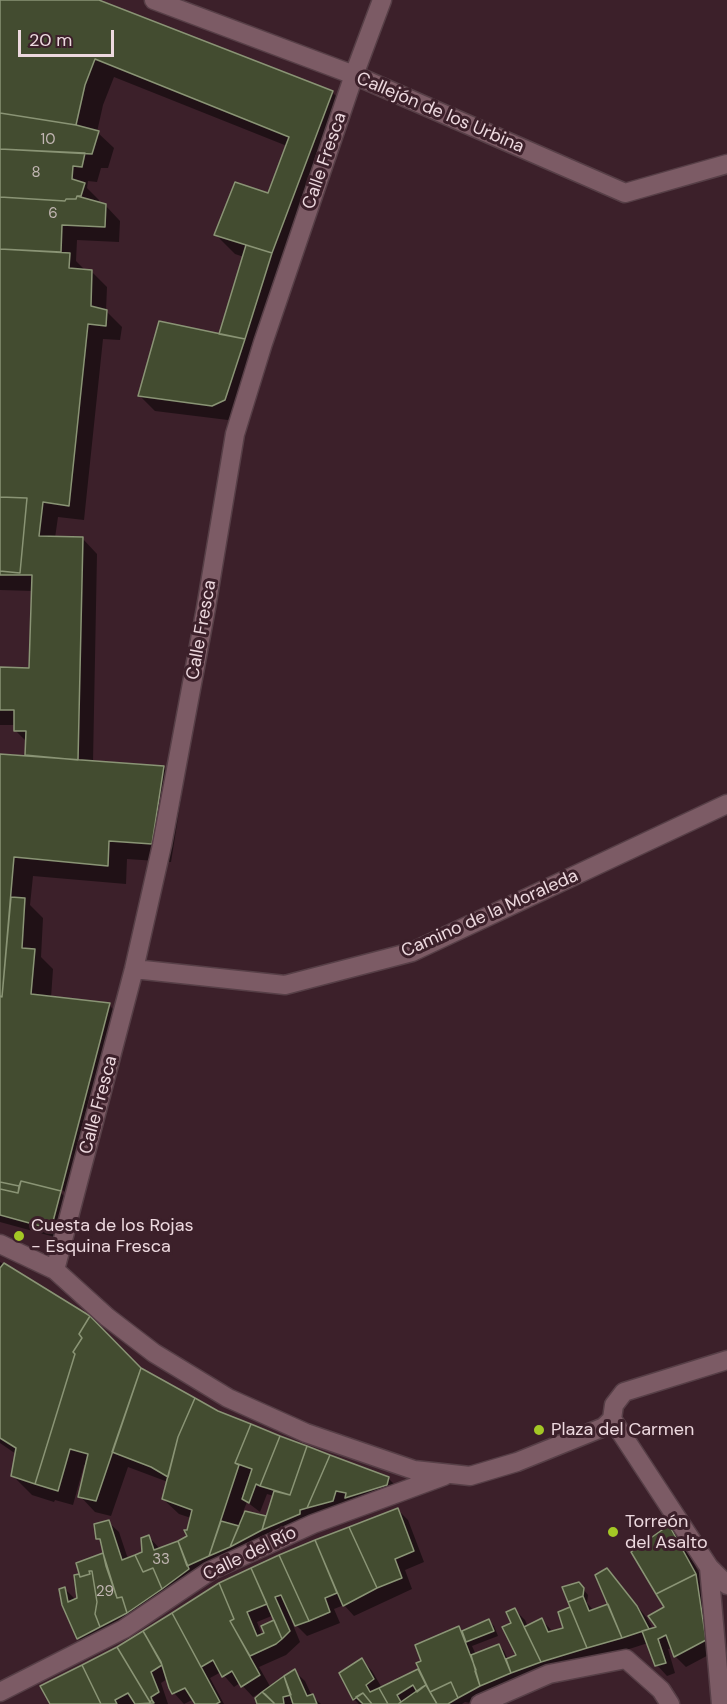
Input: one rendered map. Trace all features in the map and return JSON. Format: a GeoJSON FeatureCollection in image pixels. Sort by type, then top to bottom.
{"type":"FeatureCollection","features":[{"type":"Feature","properties":{"kind":"street","name":"Callejón de los Urbina"},"geometry":{"type":"LineString","coordinates":[[154,0],[354,75],[625,193],[727,164]]}},
{"type":"Feature","properties":{"kind":"street","name":"Calle Fresca"},"geometry":{"type":"LineString","coordinates":[[55,1270],[134,969],[162,845],[206,608],[235,434],[263,343],[354,75],[382,0]]}},
{"type":"Feature","properties":{"kind":"street","name":"Camino de la Moraleda"},"geometry":{"type":"LineString","coordinates":[[134,969],[285,985],[412,952],[727,804]]}},
{"type":"Feature","properties":{"kind":"street"},"geometry":{"type":"LineString","coordinates":[[0,1244],[55,1270],[107,1317],[154,1353],[228,1398],[306,1433],[414,1470],[470,1476],[517,1462],[604,1427],[612,1419],[614,1405],[624,1392],[727,1360]]}},
{"type":"Feature","properties":{"kind":"street"},"geometry":{"type":"LineString","coordinates":[[612,1419],[709,1567],[727,1585]]}},
{"type":"Feature","properties":{"kind":"street","name":"Calle del Río"},"geometry":{"type":"LineString","coordinates":[[0,1692],[124,1629],[210,1571],[313,1524],[449,1474]]}},
{"type":"Feature","properties":{"kind":"street"},"geometry":{"type":"LineString","coordinates":[[709,1567],[721,1704]]}},
{"type":"Feature","properties":{"kind":"street"},"geometry":{"type":"LineString","coordinates":[[480,1704],[549,1674],[626,1659],[661,1690],[670,1704]]}},
{"type":"Feature","properties":{"kind":"building"},"geometry":{"type":"Polygon","coordinates":[[[0,0],[99,0],[333,91],[272,253],[214,235],[235,182],[268,193],[289,137],[95,59],[85,85],[76,125],[0,113],[0,0]]]}},
{"type":"Feature","properties":{"kind":"building"},"geometry":{"type":"Polygon","coordinates":[[[0,113],[99,131],[92,154],[0,149],[0,113]]]}},
{"type":"Feature","properties":{"kind":"building"},"geometry":{"type":"Polygon","coordinates":[[[0,149],[85,153],[82,167],[73,166],[72,179],[85,183],[81,196],[65,201],[0,197],[0,149]]]}},
{"type":"Feature","properties":{"kind":"building"},"geometry":{"type":"Polygon","coordinates":[[[77,196],[106,204],[105,227],[62,225],[61,252],[0,249],[0,197],[65,201],[76,199],[77,196]]]}},
{"type":"Feature","properties":{"kind":"building"},"geometry":{"type":"Polygon","coordinates":[[[246,245],[272,253],[245,339],[219,334],[246,245]]]}},
{"type":"Feature","properties":{"kind":"building"},"geometry":{"type":"Polygon","coordinates":[[[0,249],[70,253],[69,268],[92,270],[91,306],[107,310],[106,326],[88,324],[69,506],[43,502],[39,536],[83,537],[78,760],[25,755],[26,731],[14,731],[14,710],[0,710],[0,667],[29,668],[32,575],[0,575],[0,571],[20,573],[27,498],[0,497],[0,249]]]}},
{"type":"Feature","properties":{"kind":"building"},"geometry":{"type":"Polygon","coordinates":[[[159,321],[245,339],[225,400],[212,406],[138,396],[159,321]]]}},
{"type":"Feature","properties":{"kind":"building"},"geometry":{"type":"Polygon","coordinates":[[[0,497],[27,498],[20,573],[0,571],[0,497]]]}},
{"type":"Feature","properties":{"kind":"building"},"geometry":{"type":"Polygon","coordinates":[[[0,754],[164,766],[152,844],[109,841],[108,866],[14,857],[2,997],[0,996],[0,754]]]}},
{"type":"Feature","properties":{"kind":"building"},"geometry":{"type":"Polygon","coordinates":[[[11,897],[25,898],[22,948],[35,949],[31,994],[110,1003],[61,1191],[21,1181],[19,1186],[0,1182],[0,996],[2,997],[11,897]]]}},
{"type":"Feature","properties":{"kind":"building"},"geometry":{"type":"Polygon","coordinates":[[[21,1181],[61,1191],[51,1229],[0,1215],[0,1189],[18,1193],[21,1181]]]}},
{"type":"Feature","properties":{"kind":"building"},"geometry":{"type":"Polygon","coordinates":[[[0,1182],[19,1186],[18,1193],[0,1189],[0,1182]]]}},
{"type":"Feature","properties":{"kind":"building"},"geometry":{"type":"Polygon","coordinates":[[[4,1263],[90,1316],[79,1334],[82,1338],[73,1352],[75,1354],[35,1484],[11,1476],[16,1448],[0,1438],[0,1268],[4,1263]]]}},
{"type":"Feature","properties":{"kind":"building"},"geometry":{"type":"Polygon","coordinates":[[[90,1316],[141,1368],[96,1501],[78,1497],[88,1454],[70,1449],[58,1491],[35,1484],[75,1354],[73,1352],[82,1338],[79,1334],[90,1316]]]}},
{"type":"Feature","properties":{"kind":"building"},"geometry":{"type":"Polygon","coordinates":[[[141,1368],[195,1398],[178,1437],[168,1477],[151,1467],[112,1452],[141,1368]]]}},
{"type":"Feature","properties":{"kind":"building"},"geometry":{"type":"Polygon","coordinates":[[[195,1398],[218,1411],[251,1424],[235,1463],[239,1465],[209,1556],[187,1566],[178,1541],[187,1536],[184,1530],[187,1530],[192,1510],[162,1499],[178,1437],[195,1398]]]}},
{"type":"Feature","properties":{"kind":"building"},"geometry":{"type":"Polygon","coordinates":[[[251,1424],[280,1436],[260,1486],[256,1484],[249,1503],[242,1499],[252,1469],[235,1463],[251,1424]]]}},
{"type":"Feature","properties":{"kind":"building"},"geometry":{"type":"Polygon","coordinates":[[[280,1436],[307,1446],[290,1495],[260,1486],[280,1436]]]}},
{"type":"Feature","properties":{"kind":"building"},"geometry":{"type":"Polygon","coordinates":[[[307,1446],[330,1455],[307,1508],[300,1510],[300,1514],[262,1530],[274,1491],[290,1495],[307,1446]]]}},
{"type":"Feature","properties":{"kind":"building"},"geometry":{"type":"Polygon","coordinates":[[[330,1455],[389,1477],[387,1485],[345,1498],[346,1493],[336,1491],[333,1501],[307,1508],[330,1455]]]}},
{"type":"Feature","properties":{"kind":"building"},"geometry":{"type":"Polygon","coordinates":[[[398,1508],[414,1551],[395,1559],[402,1578],[377,1588],[349,1527],[398,1508]]]}},
{"type":"Feature","properties":{"kind":"building"},"geometry":{"type":"Polygon","coordinates":[[[245,1511],[266,1516],[262,1530],[230,1547],[245,1511]]]}},
{"type":"Feature","properties":{"kind":"building"},"geometry":{"type":"Polygon","coordinates":[[[109,1520],[122,1560],[135,1555],[143,1572],[153,1568],[162,1589],[127,1613],[122,1597],[117,1598],[100,1539],[96,1539],[94,1524],[109,1520]]]}},
{"type":"Feature","properties":{"kind":"building"},"geometry":{"type":"Polygon","coordinates":[[[221,1521],[239,1526],[230,1547],[209,1556],[221,1521]]]}},
{"type":"Feature","properties":{"kind":"building"},"geometry":{"type":"Polygon","coordinates":[[[669,1525],[696,1574],[656,1594],[631,1552],[669,1525]]]}},
{"type":"Feature","properties":{"kind":"building"},"geometry":{"type":"Polygon","coordinates":[[[349,1527],[377,1588],[343,1606],[315,1540],[349,1527]]]}},
{"type":"Feature","properties":{"kind":"building"},"geometry":{"type":"Polygon","coordinates":[[[149,1535],[154,1550],[178,1541],[189,1569],[162,1589],[153,1568],[143,1572],[135,1555],[142,1552],[141,1538],[149,1535]]]}},
{"type":"Feature","properties":{"kind":"building"},"geometry":{"type":"Polygon","coordinates":[[[315,1540],[337,1593],[325,1598],[330,1612],[309,1621],[279,1555],[315,1540]]]}},
{"type":"Feature","properties":{"kind":"building"},"geometry":{"type":"Polygon","coordinates":[[[103,1553],[117,1598],[122,1597],[127,1613],[100,1627],[95,1614],[97,1602],[92,1571],[80,1577],[76,1563],[103,1553]]]}},
{"type":"Feature","properties":{"kind":"building"},"geometry":{"type":"Polygon","coordinates":[[[279,1555],[309,1621],[295,1626],[281,1595],[275,1597],[290,1631],[282,1639],[251,1568],[279,1555]]]}},
{"type":"Feature","properties":{"kind":"building"},"geometry":{"type":"Polygon","coordinates":[[[251,1568],[267,1604],[247,1612],[257,1636],[264,1633],[261,1626],[274,1620],[282,1639],[250,1656],[230,1621],[234,1619],[219,1583],[251,1568]]]}},
{"type":"Feature","properties":{"kind":"building"},"geometry":{"type":"Polygon","coordinates":[[[607,1568],[637,1606],[649,1629],[622,1638],[595,1575],[607,1568]]]}},
{"type":"Feature","properties":{"kind":"building"},"geometry":{"type":"Polygon","coordinates":[[[89,1571],[92,1571],[97,1602],[95,1614],[100,1627],[77,1639],[62,1605],[59,1589],[65,1587],[68,1602],[77,1598],[74,1575],[79,1574],[80,1577],[90,1574],[89,1571]]]}},
{"type":"Feature","properties":{"kind":"building"},"geometry":{"type":"Polygon","coordinates":[[[696,1574],[706,1640],[674,1657],[666,1635],[658,1639],[666,1663],[655,1666],[642,1631],[656,1627],[648,1616],[664,1607],[656,1594],[696,1574]]]}},
{"type":"Feature","properties":{"kind":"building"},"geometry":{"type":"Polygon","coordinates":[[[579,1582],[584,1588],[583,1596],[568,1602],[562,1587],[579,1582]]]}},
{"type":"Feature","properties":{"kind":"building"},"geometry":{"type":"Polygon","coordinates":[[[219,1583],[234,1619],[230,1621],[260,1675],[241,1687],[232,1671],[222,1677],[213,1660],[201,1667],[172,1613],[219,1583]]]}},
{"type":"Feature","properties":{"kind":"building"},"geometry":{"type":"Polygon","coordinates":[[[583,1596],[589,1611],[608,1604],[622,1638],[587,1648],[568,1602],[583,1596]]]}},
{"type":"Feature","properties":{"kind":"building"},"geometry":{"type":"Polygon","coordinates":[[[570,1607],[587,1648],[541,1662],[524,1627],[542,1618],[548,1632],[563,1628],[558,1612],[570,1607]]]}},
{"type":"Feature","properties":{"kind":"building"},"geometry":{"type":"Polygon","coordinates":[[[515,1608],[541,1662],[511,1673],[506,1659],[516,1655],[502,1627],[511,1623],[506,1612],[515,1608]]]}},
{"type":"Feature","properties":{"kind":"building"},"geometry":{"type":"Polygon","coordinates":[[[172,1613],[220,1702],[195,1704],[185,1688],[172,1694],[161,1662],[143,1631],[172,1613]]]}},
{"type":"Feature","properties":{"kind":"building"},"geometry":{"type":"Polygon","coordinates":[[[489,1619],[494,1631],[466,1642],[462,1631],[489,1619]]]}},
{"type":"Feature","properties":{"kind":"building"},"geometry":{"type":"Polygon","coordinates":[[[459,1626],[480,1686],[458,1698],[451,1682],[430,1692],[416,1663],[421,1661],[415,1645],[459,1626]]]}},
{"type":"Feature","properties":{"kind":"building"},"geometry":{"type":"Polygon","coordinates":[[[143,1631],[162,1665],[151,1672],[159,1692],[151,1697],[150,1702],[117,1647],[143,1631]]]}},
{"type":"Feature","properties":{"kind":"building"},"geometry":{"type":"Polygon","coordinates":[[[499,1644],[511,1673],[480,1686],[471,1655],[499,1644]]]}},
{"type":"Feature","properties":{"kind":"building"},"geometry":{"type":"Polygon","coordinates":[[[117,1647],[150,1702],[152,1700],[154,1703],[135,1704],[128,1693],[115,1700],[117,1704],[101,1704],[82,1665],[117,1647]]]}},
{"type":"Feature","properties":{"kind":"building"},"geometry":{"type":"Polygon","coordinates":[[[362,1658],[374,1679],[366,1685],[370,1692],[379,1688],[388,1704],[372,1704],[363,1693],[353,1700],[339,1673],[362,1658]]]}},
{"type":"Feature","properties":{"kind":"building"},"geometry":{"type":"Polygon","coordinates":[[[82,1665],[101,1704],[50,1704],[40,1686],[82,1665]]]}},
{"type":"Feature","properties":{"kind":"building"},"geometry":{"type":"Polygon","coordinates":[[[295,1669],[307,1696],[313,1694],[317,1704],[293,1704],[284,1676],[295,1669]]]}},
{"type":"Feature","properties":{"kind":"building"},"geometry":{"type":"Polygon","coordinates":[[[418,1669],[426,1685],[417,1692],[413,1685],[397,1695],[401,1702],[388,1704],[379,1688],[418,1669]]]}},
{"type":"Feature","properties":{"kind":"building"},"geometry":{"type":"Polygon","coordinates":[[[284,1676],[291,1695],[283,1697],[284,1704],[275,1704],[262,1692],[284,1676]]]}},
{"type":"Feature","properties":{"kind":"building"},"geometry":{"type":"Polygon","coordinates":[[[451,1682],[458,1698],[448,1704],[437,1704],[430,1692],[451,1682]]]}},
{"type":"Feature","properties":{"kind":"building"},"geometry":{"type":"Polygon","coordinates":[[[426,1685],[437,1704],[398,1704],[421,1688],[426,1685]]]}},
{"type":"Feature","properties":{"kind":"building"},"geometry":{"type":"Polygon","coordinates":[[[262,1692],[275,1704],[257,1704],[255,1698],[262,1692]]]}},
{"type":"Feature","properties":{"kind":"building"},"geometry":{"type":"Polygon","coordinates":[[[363,1693],[372,1704],[363,1704],[356,1697],[363,1693]]]}},
{"type":"Feature","properties":{"kind":"place","name":"Cuesta de los Rojas - Esquina Fresca"},"geometry":{"type":"Point","coordinates":[19,1236]}},
{"type":"Feature","properties":{"kind":"place","name":"Plaza del Carmen"},"geometry":{"type":"Point","coordinates":[539,1430]}},
{"type":"Feature","properties":{"kind":"place","name":"Torreón del Asalto"},"geometry":{"type":"Point","coordinates":[613,1532]}}]}
